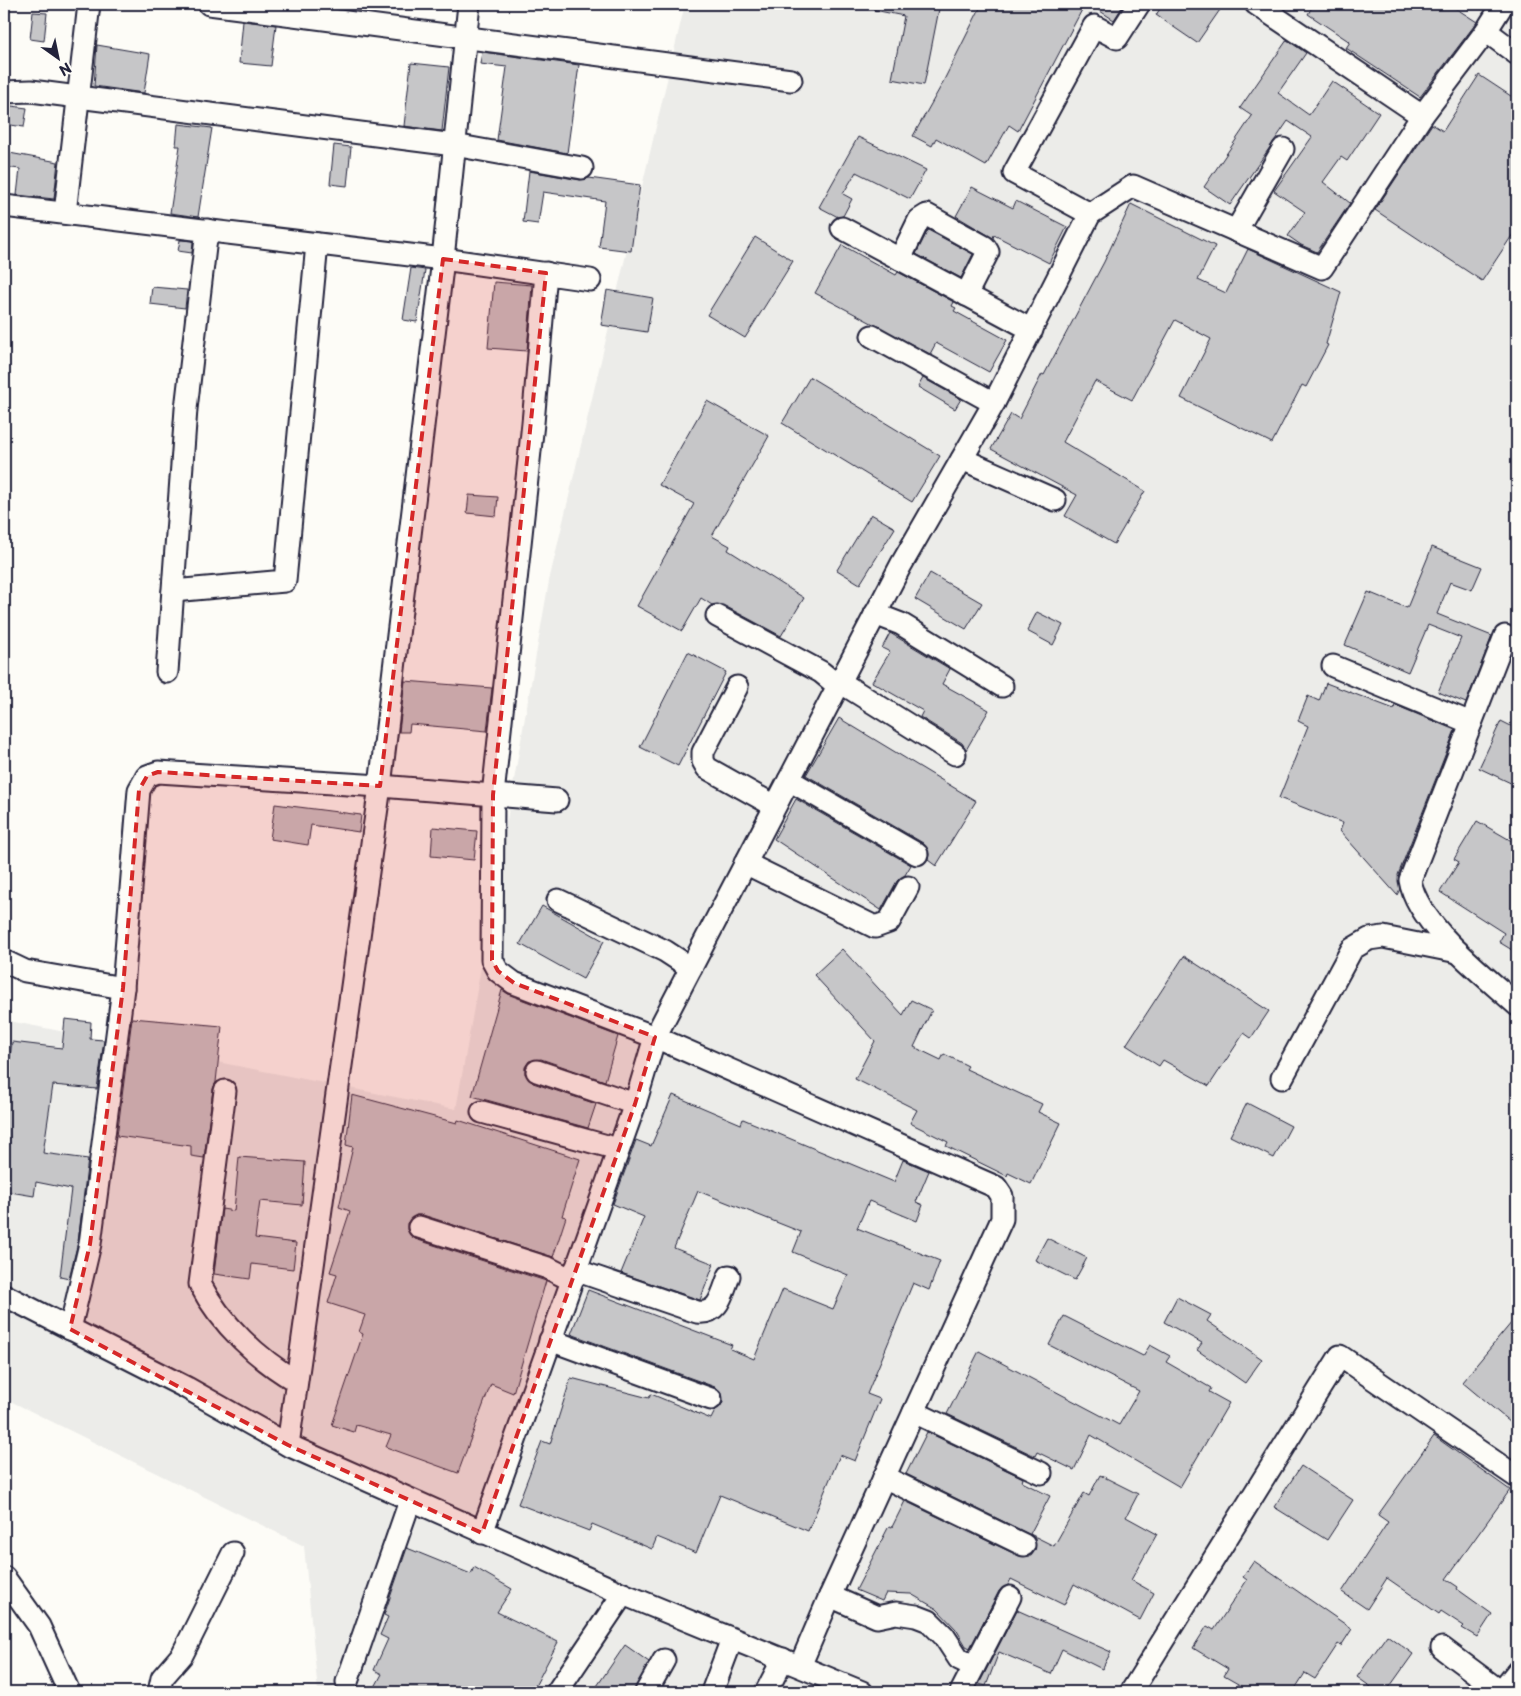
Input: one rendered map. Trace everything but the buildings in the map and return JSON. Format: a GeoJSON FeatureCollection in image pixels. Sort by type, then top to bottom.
{"type":"FeatureCollection","features":[{"type":"Feature","properties":{"kind":"street"},"geometry":{"type":"LineString","coordinates":[[65,213],[80,97],[89,4]]}},
{"type":"Feature","properties":{"kind":"street"},"geometry":{"type":"LineString","coordinates":[[209,4],[791,80]]}},
{"type":"Feature","properties":{"kind":"street"},"geometry":{"type":"LineString","coordinates":[[288,1445],[380,786],[443,259],[469,4]]}},
{"type":"Feature","properties":{"kind":"street"},"geometry":{"type":"LineString","coordinates":[[1090,214],[1014,173],[1094,26],[1116,38],[1139,4]]}},
{"type":"Feature","properties":{"kind":"street"},"geometry":{"type":"LineString","coordinates":[[1256,4],[1422,116]]}},
{"type":"Feature","properties":{"kind":"street"},"geometry":{"type":"LineString","coordinates":[[482,1533],[635,1104],[654,1037],[875,614],[994,403],[1090,214],[1132,186],[1322,268],[1422,116],[1486,31],[1503,4]]}},
{"type":"Feature","properties":{"kind":"street"},"geometry":{"type":"LineString","coordinates":[[1486,31],[1517,54]]}},
{"type":"Feature","properties":{"kind":"street"},"geometry":{"type":"LineString","coordinates":[[4,92],[31,91],[454,145],[582,168]]}},
{"type":"Feature","properties":{"kind":"street"},"geometry":{"type":"LineString","coordinates":[[1236,231],[1283,149]]}},
{"type":"Feature","properties":{"kind":"street"},"geometry":{"type":"LineString","coordinates":[[4,206],[443,259],[590,280]]}},
{"type":"Feature","properties":{"kind":"street"},"geometry":{"type":"LineString","coordinates":[[900,259],[919,220],[927,215],[985,247],[988,252],[966,295]]}},
{"type":"Feature","properties":{"kind":"street"},"geometry":{"type":"LineString","coordinates":[[842,228],[1032,330]]}},
{"type":"Feature","properties":{"kind":"street"},"geometry":{"type":"LineString","coordinates":[[167,672],[186,409],[207,230]]}},
{"type":"Feature","properties":{"kind":"street"},"geometry":{"type":"LineString","coordinates":[[173,591],[285,580],[317,244]]}},
{"type":"Feature","properties":{"kind":"street"},"geometry":{"type":"LineString","coordinates":[[546,273],[532,432],[493,795],[492,960],[498,971],[514,983],[654,1037],[996,1187],[1002,1196],[1002,1219],[830,1596],[792,1663],[766,1692]]}},
{"type":"Feature","properties":{"kind":"street"},"geometry":{"type":"LineString","coordinates":[[872,336],[994,403]]}},
{"type":"Feature","properties":{"kind":"street"},"geometry":{"type":"LineString","coordinates":[[962,459],[1055,500]]}},
{"type":"Feature","properties":{"kind":"street"},"geometry":{"type":"LineString","coordinates":[[875,614],[901,624],[1002,686]]}},
{"type":"Feature","properties":{"kind":"street"},"geometry":{"type":"LineString","coordinates":[[718,616],[821,672],[955,754]]}},
{"type":"Feature","properties":{"kind":"street"},"geometry":{"type":"LineString","coordinates":[[1505,636],[1410,880],[1412,894],[1458,952],[1517,1005]]}},
{"type":"Feature","properties":{"kind":"street"},"geometry":{"type":"LineString","coordinates":[[1333,666],[1471,723]]}},
{"type":"Feature","properties":{"kind":"street"},"geometry":{"type":"LineString","coordinates":[[737,687],[703,752],[703,760],[707,768],[775,806]]}},
{"type":"Feature","properties":{"kind":"street"},"geometry":{"type":"LineString","coordinates":[[70,1329],[90,1244],[123,988],[140,790],[147,776],[158,772],[380,786],[557,800]]}},
{"type":"Feature","properties":{"kind":"street"},"geometry":{"type":"LineString","coordinates":[[789,780],[917,854]]}},
{"type":"Feature","properties":{"kind":"street"},"geometry":{"type":"LineString","coordinates":[[745,863],[876,927],[888,922],[908,887]]}},
{"type":"Feature","properties":{"kind":"street"},"geometry":{"type":"LineString","coordinates":[[558,900],[665,951],[691,968]]}},
{"type":"Feature","properties":{"kind":"street"},"geometry":{"type":"LineString","coordinates":[[1282,1078],[1352,949],[1369,939],[1383,937],[1458,952]]}},
{"type":"Feature","properties":{"kind":"street"},"geometry":{"type":"LineString","coordinates":[[4,961],[25,971],[123,988]]}},
{"type":"Feature","properties":{"kind":"street"},"geometry":{"type":"LineString","coordinates":[[537,1071],[635,1104]]}},
{"type":"Feature","properties":{"kind":"street"},"geometry":{"type":"LineString","coordinates":[[225,1091],[200,1284],[206,1297],[243,1340],[270,1366],[296,1381]]}},
{"type":"Feature","properties":{"kind":"street"},"geometry":{"type":"LineString","coordinates":[[482,1112],[618,1150]]}},
{"type":"Feature","properties":{"kind":"street"},"geometry":{"type":"LineString","coordinates":[[418,1227],[697,1312],[706,1313],[717,1305],[728,1276]]}},
{"type":"Feature","properties":{"kind":"street"},"geometry":{"type":"LineString","coordinates":[[4,1295],[187,1388],[288,1445],[410,1501],[623,1594],[792,1663],[840,1688],[862,1692]]}},
{"type":"Feature","properties":{"kind":"street"},"geometry":{"type":"LineString","coordinates":[[550,1340],[710,1399]]}},
{"type":"Feature","properties":{"kind":"street"},"geometry":{"type":"LineString","coordinates":[[1131,1692],[1340,1356],[1517,1477]]}},
{"type":"Feature","properties":{"kind":"street"},"geometry":{"type":"LineString","coordinates":[[914,1412],[1040,1473]]}},
{"type":"Feature","properties":{"kind":"street"},"geometry":{"type":"LineString","coordinates":[[884,1477],[1024,1545]]}},
{"type":"Feature","properties":{"kind":"street"},"geometry":{"type":"LineString","coordinates":[[347,1682],[410,1501]]}},
{"type":"Feature","properties":{"kind":"street"},"geometry":{"type":"LineString","coordinates":[[159,1692],[162,1678],[182,1655],[233,1553]]}},
{"type":"Feature","properties":{"kind":"street"},"geometry":{"type":"LineString","coordinates":[[4,1577],[39,1626],[69,1692]]}},
{"type":"Feature","properties":{"kind":"street"},"geometry":{"type":"LineString","coordinates":[[557,1692],[623,1594]]}},
{"type":"Feature","properties":{"kind":"street"},"geometry":{"type":"LineString","coordinates":[[830,1596],[877,1617],[896,1613],[916,1616],[929,1621],[944,1636],[959,1659],[974,1666]]}},
{"type":"Feature","properties":{"kind":"street"},"geometry":{"type":"LineString","coordinates":[[961,1692],[1010,1597]]}},
{"type":"Feature","properties":{"kind":"street"},"geometry":{"type":"LineString","coordinates":[[712,1692],[732,1639]]}},
{"type":"Feature","properties":{"kind":"street"},"geometry":{"type":"LineString","coordinates":[[1442,1648],[1501,1692],[1517,1672]]}},
{"type":"Feature","properties":{"kind":"street"},"geometry":{"type":"LineString","coordinates":[[646,1692],[664,1660]]}},
{"type":"Feature","properties":{"kind":"highlighted area"},"geometry":{"type":"Polygon","coordinates":[[[443,259],[546,273],[493,795],[492,960],[498,971],[514,983],[655,1037],[635,1104],[482,1533],[288,1445],[70,1329],[90,1244],[123,988],[139,790],[147,776],[158,772],[380,786],[443,259]]]}},
{"type":"Feature","properties":{"kind":"shaded area"},"geometry":{"type":"Polygon","coordinates":[[[685,4],[1517,4],[1517,1661],[1492,1692],[318,1692],[304,1546],[4,1398],[4,1020],[456,1109],[549,581],[685,4]]]}}]}
